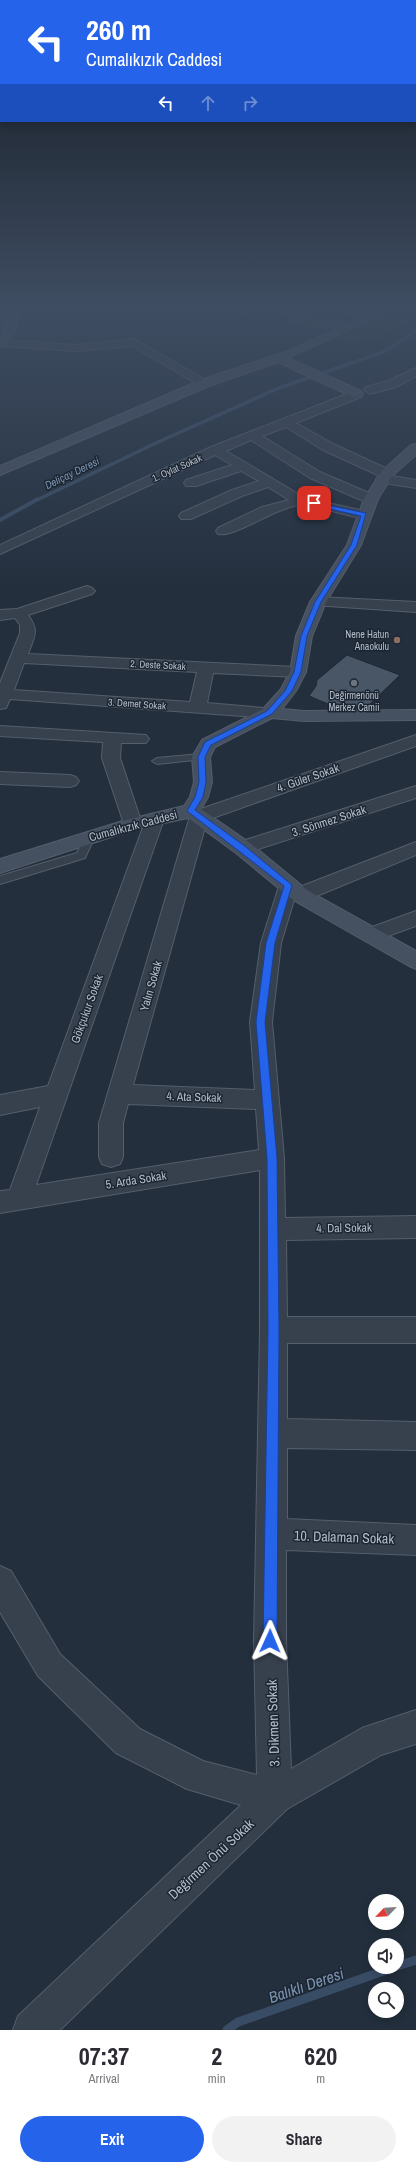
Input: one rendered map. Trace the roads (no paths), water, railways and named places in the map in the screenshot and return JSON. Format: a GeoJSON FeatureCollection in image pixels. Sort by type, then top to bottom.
{"type":"FeatureCollection","features":[{"type":"Feature","properties":{"kind":"street"},"geometry":{"type":"LineString","coordinates":[[0,471],[161,402]]}},
{"type":"Feature","properties":{"kind":"street","name":"1. Oylat Sokak"},"geometry":{"type":"LineString","coordinates":[[0,550],[216,450],[288,423],[339,402]]}},
{"type":"Feature","properties":{"kind":"street"},"geometry":{"type":"LineString","coordinates":[[288,423],[328,447],[385,476],[416,484]]}},
{"type":"Feature","properties":{"kind":"street"},"geometry":{"type":"LineString","coordinates":[[253,436],[315,475],[371,499]]}},
{"type":"Feature","properties":{"kind":"street"},"geometry":{"type":"LineString","coordinates":[[416,448],[385,476],[371,499],[354,545],[318,602],[304,636],[298,672],[288,691],[270,713],[208,744],[201,757],[203,782],[195,813],[243,848],[294,890],[416,961]]}},
{"type":"Feature","properties":{"kind":"street"},"geometry":{"type":"LineString","coordinates":[[216,450],[301,501],[364,515]]}},
{"type":"Feature","properties":{"kind":"street"},"geometry":{"type":"LineString","coordinates":[[191,483],[243,466]]}},
{"type":"Feature","properties":{"kind":"street"},"geometry":{"type":"LineString","coordinates":[[186,516],[237,493],[271,482]]}},
{"type":"Feature","properties":{"kind":"street"},"geometry":{"type":"LineString","coordinates":[[224,532],[267,510],[301,501]]}},
{"type":"Feature","properties":{"kind":"street"},"geometry":{"type":"LineString","coordinates":[[0,614],[19,613],[87,591]]}},
{"type":"Feature","properties":{"kind":"street"},"geometry":{"type":"LineString","coordinates":[[318,602],[416,607]]}},
{"type":"Feature","properties":{"kind":"street"},"geometry":{"type":"LineString","coordinates":[[2,699],[28,633],[28,625],[19,613]]}},
{"type":"Feature","properties":{"kind":"street","name":"2. Deste Sokak"},"geometry":{"type":"LineString","coordinates":[[18,658],[298,672]]}},
{"type":"Feature","properties":{"kind":"street"},"geometry":{"type":"LineString","coordinates":[[197,708],[206,668]]}},
{"type":"Feature","properties":{"kind":"street","name":"3. Demet Sokak"},"geometry":{"type":"LineString","coordinates":[[2,699],[270,713]]}},
{"type":"Feature","properties":{"kind":"street"},"geometry":{"type":"LineString","coordinates":[[270,713],[304,716],[416,714]]}},
{"type":"Feature","properties":{"kind":"street"},"geometry":{"type":"LineString","coordinates":[[0,731],[140,739]]}},
{"type":"Feature","properties":{"kind":"street"},"geometry":{"type":"LineString","coordinates":[[112,737],[111,758],[132,824]]}},
{"type":"Feature","properties":{"kind":"street","name":"4. Güler Sokak"},"geometry":{"type":"LineString","coordinates":[[195,813],[416,740]]}},
{"type":"Feature","properties":{"kind":"street"},"geometry":{"type":"LineString","coordinates":[[0,778],[70,781]]}},
{"type":"Feature","properties":{"kind":"street","name":"3. Sönmez Sokak"},"geometry":{"type":"LineString","coordinates":[[243,848],[416,792]]}},
{"type":"Feature","properties":{"kind":"street","name":"Cumalıkızık Caddesi"},"geometry":{"type":"LineString","coordinates":[[0,866],[132,824],[195,813]]}},
{"type":"Feature","properties":{"kind":"street","name":"Yalın Sokak"},"geometry":{"type":"LineString","coordinates":[[111,1157],[112,1123],[195,813]]}},
{"type":"Feature","properties":{"kind":"street","name":"Gökçukur Sokak"},"geometry":{"type":"LineString","coordinates":[[9,1201],[57,1094],[155,819]]}},
{"type":"Feature","properties":{"kind":"street"},"geometry":{"type":"LineString","coordinates":[[294,890],[416,848]]}},
{"type":"Feature","properties":{"kind":"street","name":"3. Dikmen Sokak"},"geometry":{"type":"LineString","coordinates":[[275,1798],[270,1641],[274,1330],[272,1158],[261,1022],[271,943],[294,890]]}},
{"type":"Feature","properties":{"kind":"street"},"geometry":{"type":"LineString","coordinates":[[371,935],[416,918]]}},
{"type":"Feature","properties":{"kind":"street"},"geometry":{"type":"LineString","coordinates":[[0,1105],[57,1094]]}},
{"type":"Feature","properties":{"kind":"street","name":"4. Ata Sokak"},"geometry":{"type":"LineString","coordinates":[[121,1094],[267,1100]]}},
{"type":"Feature","properties":{"kind":"street","name":"5. Arda Sokak"},"geometry":{"type":"LineString","coordinates":[[9,1201],[272,1158]]}},
{"type":"Feature","properties":{"kind":"street","name":"4. Dal Sokak"},"geometry":{"type":"LineString","coordinates":[[272,1229],[416,1227]]}},
{"type":"Feature","properties":{"kind":"street"},"geometry":{"type":"LineString","coordinates":[[274,1330],[416,1330]]}},
{"type":"Feature","properties":{"kind":"street"},"geometry":{"type":"LineString","coordinates":[[273,1433],[416,1436]]}},
{"type":"Feature","properties":{"kind":"street","name":"10. Dalaman Sokak"},"geometry":{"type":"LineString","coordinates":[[272,1534],[416,1540]]}},
{"type":"Feature","properties":{"kind":"street"},"geometry":{"type":"LineString","coordinates":[[0,1582],[49,1665],[128,1741],[199,1777],[275,1798]]}},
{"type":"Feature","properties":{"kind":"street","name":"Değirmen Önü Sokak"},"geometry":{"type":"LineString","coordinates":[[32,2030],[275,1798],[374,1740],[416,1727]]}},
{"type":"Feature","properties":{"kind":"lane"},"geometry":{"type":"LineString","coordinates":[[157,761],[201,757]]}},
{"type":"Feature","properties":{"kind":"lane"},"geometry":{"type":"LineString","coordinates":[[0,880],[81,855],[89,838]]}},
{"type":"Feature","properties":{"kind":"waterway","name":"Deliçay Deresi"},"geometry":{"type":"LineString","coordinates":[[37,500],[156,443],[248,402]]}},
{"type":"Feature","properties":{"kind":"waterway","name":"Deliçay Deresi"},"geometry":{"type":"LineString","coordinates":[[0,520],[38,499]]}},
{"type":"Feature","properties":{"kind":"waterway","name":"Balıklı Deresi"},"geometry":{"type":"LineString","coordinates":[[404,1964],[416,1960]]}},
{"type":"Feature","properties":{"kind":"waterway","name":"Balıklı Deresi"},"geometry":{"type":"LineString","coordinates":[[227,2030],[238,2022],[375,1974]]}},
{"type":"Feature","properties":{"kind":"place","name":"Nene Hatun Anaokulu"},"geometry":{"type":"Point","coordinates":[397,640]}},
{"type":"Feature","properties":{"kind":"place","name":"Değirmenönü Merkez Camii"},"geometry":{"type":"Point","coordinates":[354,683]}}]}
